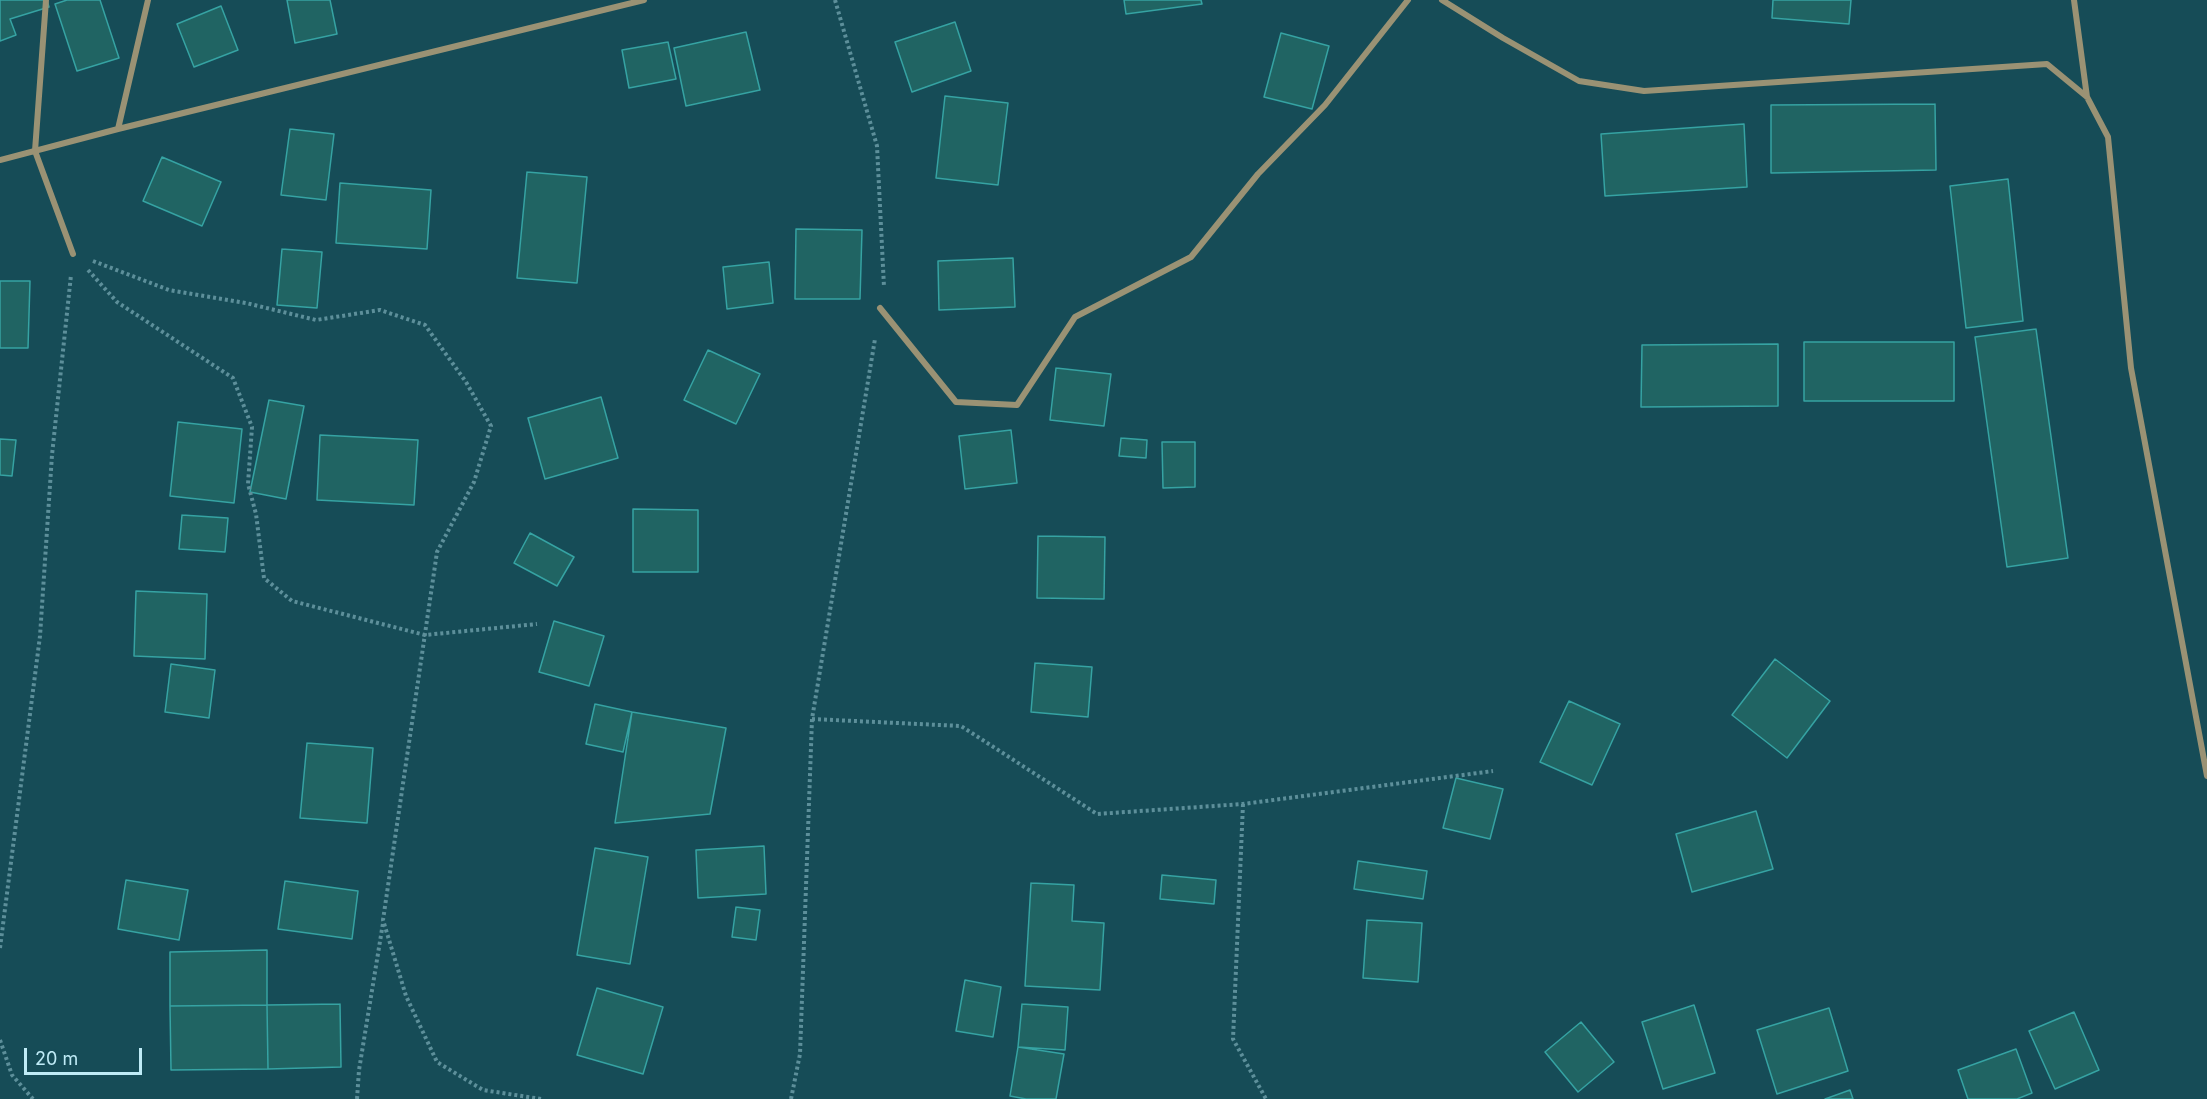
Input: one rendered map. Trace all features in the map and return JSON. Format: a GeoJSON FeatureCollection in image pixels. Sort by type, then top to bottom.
{"type":"FeatureCollection","features":[{"type":"Feature","properties":{"kind":"street"},"geometry":{"type":"LineString","coordinates":[[46,0],[35,151],[73,254]]}},
{"type":"Feature","properties":{"kind":"street"},"geometry":{"type":"LineString","coordinates":[[118,129],[148,0]]}},
{"type":"Feature","properties":{"kind":"street"},"geometry":{"type":"LineString","coordinates":[[0,160],[644,0]]}},
{"type":"Feature","properties":{"kind":"street"},"geometry":{"type":"LineString","coordinates":[[880,308],[956,402],[1017,405],[1075,317],[1191,257],[1258,174],[1325,105],[1408,0]]}},
{"type":"Feature","properties":{"kind":"street"},"geometry":{"type":"LineString","coordinates":[[1443,0],[1503,38],[1579,81],[1644,91],[2047,64],[2087,97]]}},
{"type":"Feature","properties":{"kind":"street"},"geometry":{"type":"LineString","coordinates":[[2074,0],[2087,97],[2108,137],[2131,368],[2207,776]]}},
{"type":"Feature","properties":{"kind":"path"},"geometry":{"type":"LineString","coordinates":[[790,1099],[800,1054],[812,719],[885,283],[877,146],[835,0]]}},
{"type":"Feature","properties":{"kind":"path"},"geometry":{"type":"LineString","coordinates":[[73,254],[117,302],[233,378],[252,427],[248,484],[256,514],[264,578],[292,601],[425,635],[537,624]]}},
{"type":"Feature","properties":{"kind":"path"},"geometry":{"type":"LineString","coordinates":[[73,254],[169,290],[246,303],[316,320],[380,310],[425,325],[466,382],[491,426],[474,482],[437,552],[357,1099]]}},
{"type":"Feature","properties":{"kind":"path"},"geometry":{"type":"LineString","coordinates":[[0,948],[40,636],[52,455],[73,254]]}},
{"type":"Feature","properties":{"kind":"path"},"geometry":{"type":"LineString","coordinates":[[812,719],[961,726],[1097,814],[1243,804],[1493,771]]}},
{"type":"Feature","properties":{"kind":"path"},"geometry":{"type":"LineString","coordinates":[[1243,804],[1233,1039],[1266,1099]]}},
{"type":"Feature","properties":{"kind":"path"},"geometry":{"type":"LineString","coordinates":[[383,920],[406,996],[437,1062],[483,1090],[541,1099]]}},
{"type":"Feature","properties":{"kind":"path"},"geometry":{"type":"LineString","coordinates":[[0,1040],[12,1076],[33,1099]]}},
{"type":"Feature","properties":{"kind":"building"},"geometry":{"type":"Polygon","coordinates":[[[0,0],[47,0],[49,7],[10,19],[16,35],[0,41],[0,0]]]}},
{"type":"Feature","properties":{"kind":"building"},"geometry":{"type":"Polygon","coordinates":[[[67,0],[100,0],[119,58],[77,71],[55,4],[67,0]]]}},
{"type":"Feature","properties":{"kind":"building"},"geometry":{"type":"Polygon","coordinates":[[[287,0],[330,0],[337,34],[295,43],[287,0]]]}},
{"type":"Feature","properties":{"kind":"building"},"geometry":{"type":"Polygon","coordinates":[[[1124,0],[1201,0],[1202,4],[1126,14],[1124,0]]]}},
{"type":"Feature","properties":{"kind":"building"},"geometry":{"type":"Polygon","coordinates":[[[1773,0],[1851,0],[1849,24],[1772,18],[1773,0]]]}},
{"type":"Feature","properties":{"kind":"building"},"geometry":{"type":"Polygon","coordinates":[[[221,6],[238,50],[194,67],[177,24],[221,6]]]}},
{"type":"Feature","properties":{"kind":"building"},"geometry":{"type":"Polygon","coordinates":[[[955,22],[971,71],[912,92],[895,42],[955,22]]]}},
{"type":"Feature","properties":{"kind":"building"},"geometry":{"type":"Polygon","coordinates":[[[746,32],[760,90],[686,106],[674,48],[746,32]]]}},
{"type":"Feature","properties":{"kind":"building"},"geometry":{"type":"Polygon","coordinates":[[[1281,33],[1329,46],[1312,109],[1264,97],[1281,33]]]}},
{"type":"Feature","properties":{"kind":"building"},"geometry":{"type":"Polygon","coordinates":[[[668,42],[676,79],[629,88],[622,50],[668,42]]]}},
{"type":"Feature","properties":{"kind":"building"},"geometry":{"type":"Polygon","coordinates":[[[945,96],[1008,103],[998,185],[936,178],[945,96]]]}},
{"type":"Feature","properties":{"kind":"building"},"geometry":{"type":"Polygon","coordinates":[[[1935,104],[1936,170],[1771,173],[1771,105],[1935,104]]]}},
{"type":"Feature","properties":{"kind":"building"},"geometry":{"type":"Polygon","coordinates":[[[1744,124],[1747,187],[1605,196],[1601,134],[1744,124]]]}},
{"type":"Feature","properties":{"kind":"building"},"geometry":{"type":"Polygon","coordinates":[[[290,129],[334,134],[326,200],[281,195],[290,129]]]}},
{"type":"Feature","properties":{"kind":"building"},"geometry":{"type":"Polygon","coordinates":[[[162,157],[221,182],[202,226],[143,201],[162,157]]]}},
{"type":"Feature","properties":{"kind":"building"},"geometry":{"type":"Polygon","coordinates":[[[527,172],[587,177],[577,283],[517,278],[527,172]]]}},
{"type":"Feature","properties":{"kind":"building"},"geometry":{"type":"Polygon","coordinates":[[[2008,179],[2023,321],[1966,328],[1950,186],[2008,179]]]}},
{"type":"Feature","properties":{"kind":"building"},"geometry":{"type":"Polygon","coordinates":[[[340,183],[431,190],[427,249],[336,243],[340,183]]]}},
{"type":"Feature","properties":{"kind":"building"},"geometry":{"type":"Polygon","coordinates":[[[796,229],[862,230],[860,299],[795,299],[796,229]]]}},
{"type":"Feature","properties":{"kind":"building"},"geometry":{"type":"Polygon","coordinates":[[[282,249],[322,252],[317,308],[277,305],[282,249]]]}},
{"type":"Feature","properties":{"kind":"building"},"geometry":{"type":"Polygon","coordinates":[[[1013,258],[1015,307],[939,310],[938,261],[1013,258]]]}},
{"type":"Feature","properties":{"kind":"building"},"geometry":{"type":"Polygon","coordinates":[[[769,262],[773,303],[727,309],[723,267],[769,262]]]}},
{"type":"Feature","properties":{"kind":"building"},"geometry":{"type":"Polygon","coordinates":[[[0,281],[30,281],[28,348],[0,348],[0,281]]]}},
{"type":"Feature","properties":{"kind":"building"},"geometry":{"type":"Polygon","coordinates":[[[2036,329],[2068,558],[2007,567],[1975,337],[2036,329]]]}},
{"type":"Feature","properties":{"kind":"building"},"geometry":{"type":"Polygon","coordinates":[[[1804,342],[1954,342],[1954,401],[1804,401],[1804,342]]]}},
{"type":"Feature","properties":{"kind":"building"},"geometry":{"type":"Polygon","coordinates":[[[1778,344],[1778,406],[1641,407],[1642,345],[1778,344]]]}},
{"type":"Feature","properties":{"kind":"building"},"geometry":{"type":"Polygon","coordinates":[[[708,350],[760,374],[736,424],[684,400],[708,350]]]}},
{"type":"Feature","properties":{"kind":"building"},"geometry":{"type":"Polygon","coordinates":[[[1056,368],[1111,374],[1104,426],[1050,420],[1056,368]]]}},
{"type":"Feature","properties":{"kind":"building"},"geometry":{"type":"Polygon","coordinates":[[[601,397],[618,458],[545,479],[528,418],[601,397]]]}},
{"type":"Feature","properties":{"kind":"building"},"geometry":{"type":"Polygon","coordinates":[[[269,400],[304,406],[286,499],[250,492],[269,400]]]}},
{"type":"Feature","properties":{"kind":"building"},"geometry":{"type":"Polygon","coordinates":[[[178,422],[242,429],[234,503],[170,496],[178,422]]]}},
{"type":"Feature","properties":{"kind":"building"},"geometry":{"type":"Polygon","coordinates":[[[1011,430],[1017,483],[965,489],[959,436],[1011,430]]]}},
{"type":"Feature","properties":{"kind":"building"},"geometry":{"type":"Polygon","coordinates":[[[320,435],[418,440],[414,505],[317,500],[320,435]]]}},
{"type":"Feature","properties":{"kind":"building"},"geometry":{"type":"Polygon","coordinates":[[[1121,438],[1147,440],[1146,458],[1119,456],[1121,438]]]}},
{"type":"Feature","properties":{"kind":"building"},"geometry":{"type":"Polygon","coordinates":[[[0,439],[16,440],[12,476],[0,475],[0,439]]]}},
{"type":"Feature","properties":{"kind":"building"},"geometry":{"type":"Polygon","coordinates":[[[1162,442],[1195,442],[1195,487],[1163,488],[1162,442]]]}},
{"type":"Feature","properties":{"kind":"building"},"geometry":{"type":"Polygon","coordinates":[[[633,509],[698,510],[698,572],[633,572],[633,509]]]}},
{"type":"Feature","properties":{"kind":"building"},"geometry":{"type":"Polygon","coordinates":[[[182,515],[228,518],[225,552],[179,549],[182,515]]]}},
{"type":"Feature","properties":{"kind":"building"},"geometry":{"type":"Polygon","coordinates":[[[530,533],[574,557],[557,586],[514,563],[530,533]]]}},
{"type":"Feature","properties":{"kind":"building"},"geometry":{"type":"Polygon","coordinates":[[[1038,536],[1105,537],[1104,599],[1037,598],[1038,536]]]}},
{"type":"Feature","properties":{"kind":"building"},"geometry":{"type":"Polygon","coordinates":[[[136,591],[207,594],[205,659],[134,656],[136,591]]]}},
{"type":"Feature","properties":{"kind":"building"},"geometry":{"type":"Polygon","coordinates":[[[554,621],[604,636],[589,686],[539,672],[554,621]]]}},
{"type":"Feature","properties":{"kind":"building"},"geometry":{"type":"Polygon","coordinates":[[[1775,659],[1830,701],[1787,758],[1732,715],[1775,659]]]}},
{"type":"Feature","properties":{"kind":"building"},"geometry":{"type":"Polygon","coordinates":[[[1035,663],[1092,667],[1088,717],[1031,712],[1035,663]]]}},
{"type":"Feature","properties":{"kind":"building"},"geometry":{"type":"Polygon","coordinates":[[[171,664],[215,670],[209,718],[165,712],[171,664]]]}},
{"type":"Feature","properties":{"kind":"building"},"geometry":{"type":"Polygon","coordinates":[[[1569,701],[1620,724],[1592,785],[1540,762],[1569,701]]]}},
{"type":"Feature","properties":{"kind":"building"},"geometry":{"type":"Polygon","coordinates":[[[595,704],[632,712],[623,752],[586,744],[595,704]]]}},
{"type":"Feature","properties":{"kind":"building"},"geometry":{"type":"Polygon","coordinates":[[[632,712],[726,728],[710,814],[615,823],[632,712]]]}},
{"type":"Feature","properties":{"kind":"building"},"geometry":{"type":"Polygon","coordinates":[[[307,743],[373,748],[367,823],[300,818],[307,743]]]}},
{"type":"Feature","properties":{"kind":"building"},"geometry":{"type":"Polygon","coordinates":[[[1456,778],[1503,789],[1490,839],[1443,828],[1456,778]]]}},
{"type":"Feature","properties":{"kind":"building"},"geometry":{"type":"Polygon","coordinates":[[[1756,811],[1773,869],[1692,892],[1676,834],[1756,811]]]}},
{"type":"Feature","properties":{"kind":"building"},"geometry":{"type":"Polygon","coordinates":[[[764,846],[766,894],[698,898],[696,850],[764,846]]]}},
{"type":"Feature","properties":{"kind":"building"},"geometry":{"type":"Polygon","coordinates":[[[595,848],[648,857],[630,964],[577,955],[595,848]]]}},
{"type":"Feature","properties":{"kind":"building"},"geometry":{"type":"Polygon","coordinates":[[[1358,861],[1427,871],[1423,899],[1354,889],[1358,861]]]}},
{"type":"Feature","properties":{"kind":"building"},"geometry":{"type":"Polygon","coordinates":[[[1162,875],[1216,880],[1214,904],[1160,899],[1162,875]]]}},
{"type":"Feature","properties":{"kind":"building"},"geometry":{"type":"Polygon","coordinates":[[[126,880],[188,890],[179,940],[118,929],[126,880]]]}},
{"type":"Feature","properties":{"kind":"building"},"geometry":{"type":"Polygon","coordinates":[[[285,881],[358,891],[352,939],[278,929],[285,881]]]}},
{"type":"Feature","properties":{"kind":"building"},"geometry":{"type":"Polygon","coordinates":[[[1031,883],[1074,885],[1072,921],[1104,923],[1100,990],[1025,986],[1031,883]]]}},
{"type":"Feature","properties":{"kind":"building"},"geometry":{"type":"Polygon","coordinates":[[[736,907],[760,910],[756,940],[732,937],[736,907]]]}},
{"type":"Feature","properties":{"kind":"building"},"geometry":{"type":"Polygon","coordinates":[[[1367,920],[1422,923],[1418,982],[1363,978],[1367,920]]]}},
{"type":"Feature","properties":{"kind":"building"},"geometry":{"type":"Polygon","coordinates":[[[267,950],[267,1005],[170,1006],[170,952],[267,950]]]}},
{"type":"Feature","properties":{"kind":"building"},"geometry":{"type":"Polygon","coordinates":[[[965,980],[1001,987],[993,1037],[956,1031],[965,980]]]}},
{"type":"Feature","properties":{"kind":"building"},"geometry":{"type":"Polygon","coordinates":[[[597,988],[663,1007],[643,1074],[577,1055],[597,988]]]}},
{"type":"Feature","properties":{"kind":"building"},"geometry":{"type":"Polygon","coordinates":[[[340,1004],[341,1067],[268,1069],[267,1005],[340,1004]]]}},
{"type":"Feature","properties":{"kind":"building"},"geometry":{"type":"Polygon","coordinates":[[[1022,1004],[1068,1007],[1065,1050],[1018,1047],[1022,1004]]]}},
{"type":"Feature","properties":{"kind":"building"},"geometry":{"type":"Polygon","coordinates":[[[267,1005],[268,1069],[171,1070],[170,1006],[267,1005]]]}},
{"type":"Feature","properties":{"kind":"building"},"geometry":{"type":"Polygon","coordinates":[[[1694,1005],[1715,1073],[1663,1089],[1642,1022],[1694,1005]]]}},
{"type":"Feature","properties":{"kind":"building"},"geometry":{"type":"Polygon","coordinates":[[[1829,1008],[1848,1071],[1777,1094],[1757,1030],[1829,1008]]]}},
{"type":"Feature","properties":{"kind":"building"},"geometry":{"type":"Polygon","coordinates":[[[2074,1012],[2099,1070],[2055,1089],[2029,1031],[2074,1012]]]}},
{"type":"Feature","properties":{"kind":"building"},"geometry":{"type":"Polygon","coordinates":[[[1581,1022],[1614,1062],[1578,1092],[1545,1052],[1581,1022]]]}},
{"type":"Feature","properties":{"kind":"building"},"geometry":{"type":"Polygon","coordinates":[[[1018,1047],[1064,1054],[1056,1099],[1026,1099],[1010,1096],[1018,1047]]]}},
{"type":"Feature","properties":{"kind":"building"},"geometry":{"type":"Polygon","coordinates":[[[2016,1049],[2032,1093],[2017,1099],[1968,1099],[1958,1070],[2016,1049]]]}},
{"type":"Feature","properties":{"kind":"building"},"geometry":{"type":"Polygon","coordinates":[[[1850,1090],[1853,1099],[1825,1099],[1850,1090]]]}}]}
